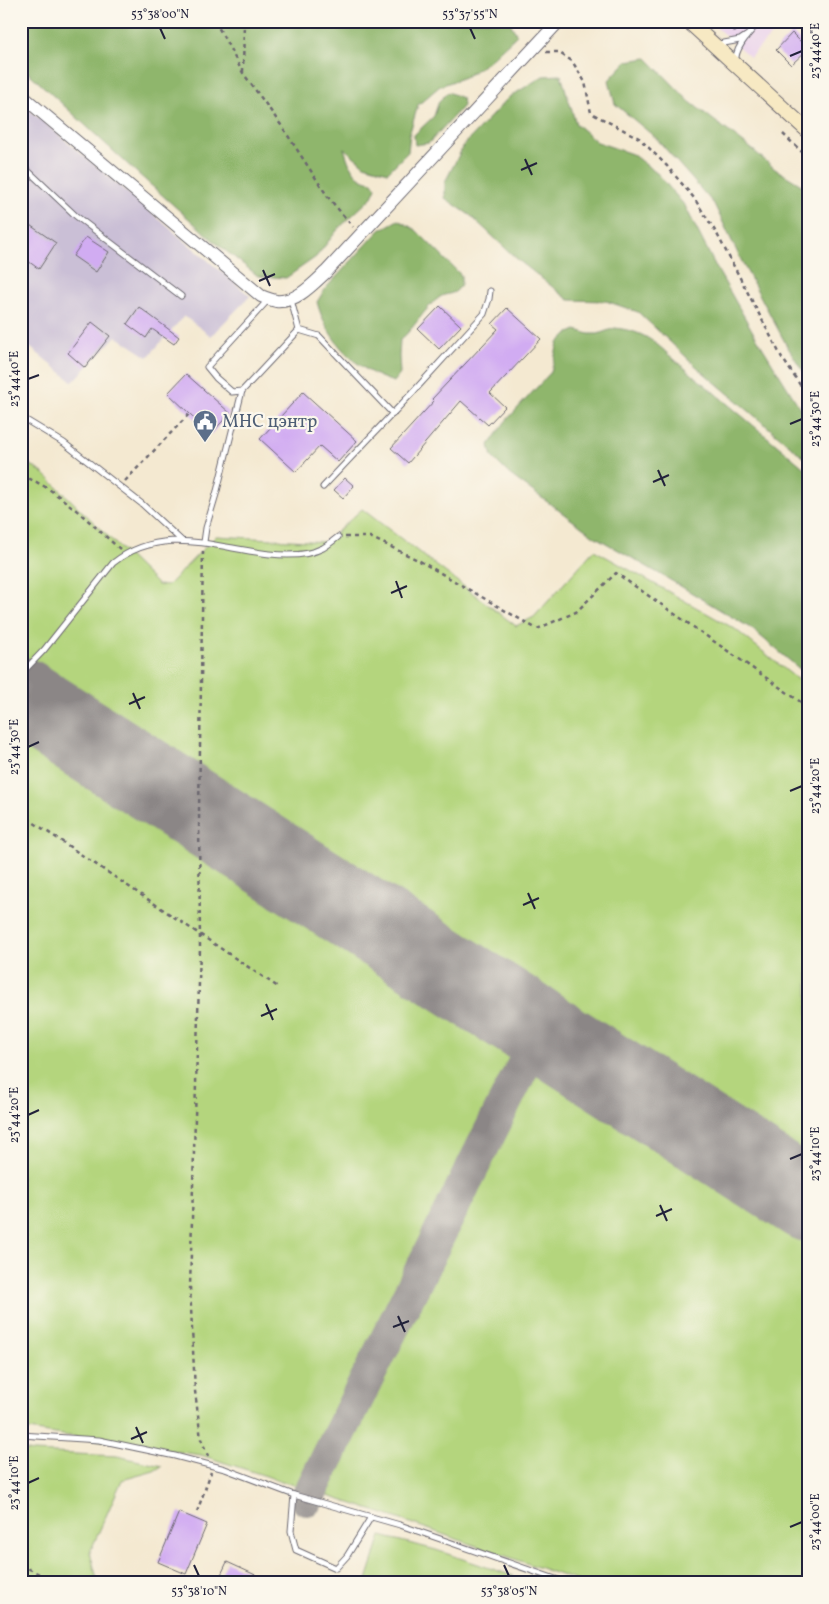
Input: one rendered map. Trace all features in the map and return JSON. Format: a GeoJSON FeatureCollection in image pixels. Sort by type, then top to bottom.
{"type":"FeatureCollection","features":[{"type":"Feature","properties":{"kind":"main road"},"geometry":{"type":"LineString","coordinates":[[688,21],[808,131]]}},
{"type":"Feature","properties":{"kind":"street"},"geometry":{"type":"LineString","coordinates":[[21,95],[238,278],[261,296],[278,301],[291,299],[306,290],[326,272],[559,21]]}},
{"type":"Feature","properties":{"kind":"lane"},"geometry":{"type":"LineString","coordinates":[[738,68],[735,59],[738,51],[747,36],[760,21]]}},
{"type":"Feature","properties":{"kind":"lane"},"geometry":{"type":"LineString","coordinates":[[713,45],[740,40],[747,36]]}},
{"type":"Feature","properties":{"kind":"lane"},"geometry":{"type":"LineString","coordinates":[[21,164],[76,216],[181,296]]}},
{"type":"Feature","properties":{"kind":"lane"},"geometry":{"type":"LineString","coordinates":[[324,487],[484,314],[490,291]]}},
{"type":"Feature","properties":{"kind":"lane"},"geometry":{"type":"LineString","coordinates":[[242,391],[232,392],[207,367],[270,299]]}},
{"type":"Feature","properties":{"kind":"lane"},"geometry":{"type":"LineString","coordinates":[[291,299],[299,330]]}},
{"type":"Feature","properties":{"kind":"lane"},"geometry":{"type":"LineString","coordinates":[[299,330],[319,336],[393,414]]}},
{"type":"Feature","properties":{"kind":"lane"},"geometry":{"type":"LineString","coordinates":[[204,542],[242,391],[299,330]]}},
{"type":"Feature","properties":{"kind":"lane"},"geometry":{"type":"LineString","coordinates":[[21,417],[64,443],[142,504],[182,541]]}},
{"type":"Feature","properties":{"kind":"lane"},"geometry":{"type":"LineString","coordinates":[[21,674],[44,650],[113,563],[125,554],[151,544],[182,541],[204,542],[253,552],[281,555],[304,554],[323,548],[338,537]]}},
{"type":"Feature","properties":{"kind":"lane"},"geometry":{"type":"LineString","coordinates":[[21,1435],[99,1440],[176,1456],[225,1469],[294,1495],[409,1528],[567,1583]]}},
{"type":"Feature","properties":{"kind":"lane"},"geometry":{"type":"LineString","coordinates":[[294,1495],[291,1531],[296,1550],[336,1568],[347,1556],[371,1517]]}},
{"type":"Feature","properties":{"kind":"path"},"geometry":{"type":"LineString","coordinates":[[215,21],[243,73],[281,125],[328,197],[360,235]]}},
{"type":"Feature","properties":{"kind":"path"},"geometry":{"type":"LineString","coordinates":[[243,73],[244,21]]}},
{"type":"Feature","properties":{"kind":"path"},"geometry":{"type":"LineString","coordinates":[[733,34],[744,21]]}},
{"type":"Feature","properties":{"kind":"path"},"geometry":{"type":"LineString","coordinates":[[543,52],[558,52],[572,61],[586,82],[590,113],[639,138],[667,166],[694,198],[717,234],[782,356],[808,397]]}},
{"type":"Feature","properties":{"kind":"path"},"geometry":{"type":"LineString","coordinates":[[783,134],[802,152]]}},
{"type":"Feature","properties":{"kind":"path"},"geometry":{"type":"LineString","coordinates":[[120,487],[190,413]]}},
{"type":"Feature","properties":{"kind":"path"},"geometry":{"type":"LineString","coordinates":[[21,476],[30,478],[54,492],[125,554]]}},
{"type":"Feature","properties":{"kind":"path"},"geometry":{"type":"LineString","coordinates":[[338,537],[370,537],[418,560],[537,629],[576,612],[616,573],[808,707]]}},
{"type":"Feature","properties":{"kind":"path"},"geometry":{"type":"LineString","coordinates":[[196,1512],[213,1467],[201,1438],[195,1391],[190,1287],[200,933],[202,558],[204,542]]}},
{"type":"Feature","properties":{"kind":"path"},"geometry":{"type":"LineString","coordinates":[[21,814],[278,986]]}},
{"type":"Feature","properties":{"kind":"path"},"geometry":{"type":"LineString","coordinates":[[21,1565],[58,1583]]}},
{"type":"Feature","properties":{"kind":"shaded area"},"geometry":{"type":"Polygon","coordinates":[[[709,21],[785,21],[750,57],[709,21]]]}},
{"type":"Feature","properties":{"kind":"shaded area"},"geometry":{"type":"Polygon","coordinates":[[[21,103],[250,296],[211,336],[184,316],[148,357],[116,336],[73,382],[21,340],[21,103]]]}},
{"type":"Feature","properties":{"kind":"green space"},"geometry":{"type":"Polygon","coordinates":[[[21,21],[509,21],[517,35],[488,62],[465,77],[440,86],[418,105],[410,132],[408,152],[388,172],[364,165],[344,148],[350,165],[356,174],[360,178],[372,182],[376,188],[372,197],[339,228],[316,257],[286,278],[258,276],[216,243],[21,66],[21,21]]]}},
{"type":"Feature","properties":{"kind":"green space"},"geometry":{"type":"Polygon","coordinates":[[[647,58],[690,102],[775,169],[808,189],[808,379],[787,346],[743,264],[714,204],[656,138],[615,104],[609,80],[627,61],[647,58]]]}},
{"type":"Feature","properties":{"kind":"green space"},"geometry":{"type":"Polygon","coordinates":[[[561,75],[576,124],[597,142],[632,154],[658,174],[685,206],[717,269],[753,332],[808,421],[808,461],[698,368],[638,312],[606,301],[569,300],[517,259],[471,216],[445,198],[445,182],[464,145],[508,98],[543,76],[561,75]]]}},
{"type":"Feature","properties":{"kind":"green space"},"geometry":{"type":"Polygon","coordinates":[[[448,92],[462,98],[463,106],[429,143],[415,145],[414,135],[434,116],[439,101],[448,92]]]}},
{"type":"Feature","properties":{"kind":"green space"},"geometry":{"type":"Polygon","coordinates":[[[398,220],[416,230],[461,275],[461,281],[456,291],[442,296],[434,302],[400,340],[400,374],[394,382],[367,370],[345,352],[328,329],[317,302],[325,289],[380,230],[398,220]]]}},
{"type":"Feature","properties":{"kind":"green space"},"geometry":{"type":"Polygon","coordinates":[[[615,328],[638,333],[656,344],[808,471],[808,676],[752,629],[594,536],[509,474],[492,457],[489,445],[505,422],[551,372],[558,343],[567,334],[576,330],[589,334],[598,334],[615,328]]]}},
{"type":"Feature","properties":{"kind":"green space"},"geometry":{"type":"Polygon","coordinates":[[[21,458],[43,473],[158,585],[167,586],[216,536],[326,542],[362,509],[516,626],[534,617],[594,550],[735,629],[808,688],[808,1583],[584,1583],[390,1516],[201,1455],[21,1429],[21,458]]]}},
{"type":"Feature","properties":{"kind":"green space"},"geometry":{"type":"Polygon","coordinates":[[[21,1450],[117,1456],[162,1466],[154,1471],[122,1480],[90,1552],[98,1583],[21,1583],[21,1450]]]}},
{"type":"Feature","properties":{"kind":"green space"},"geometry":{"type":"Polygon","coordinates":[[[381,1536],[436,1550],[534,1583],[366,1583],[381,1536]]]}},
{"type":"Feature","properties":{"kind":"building"},"geometry":{"type":"Polygon","coordinates":[[[792,33],[808,49],[791,65],[776,50],[792,33]]]}},
{"type":"Feature","properties":{"kind":"building"},"geometry":{"type":"Polygon","coordinates":[[[21,219],[56,243],[39,269],[21,256],[21,219]]]}},
{"type":"Feature","properties":{"kind":"building"},"geometry":{"type":"Polygon","coordinates":[[[86,237],[109,252],[96,272],[73,256],[86,237]]]}},
{"type":"Feature","properties":{"kind":"building"},"geometry":{"type":"Polygon","coordinates":[[[440,306],[461,326],[439,349],[418,329],[440,306]]]}},
{"type":"Feature","properties":{"kind":"building"},"geometry":{"type":"Polygon","coordinates":[[[139,307],[179,337],[174,344],[152,329],[146,338],[127,324],[139,307]]]}},
{"type":"Feature","properties":{"kind":"building"},"geometry":{"type":"Polygon","coordinates":[[[507,308],[541,339],[490,393],[505,407],[488,425],[461,401],[408,463],[391,448],[434,401],[432,399],[498,329],[492,324],[507,308]]]}},
{"type":"Feature","properties":{"kind":"building"},"geometry":{"type":"Polygon","coordinates":[[[92,322],[110,336],[85,368],[68,353],[92,322]]]}},
{"type":"Feature","properties":{"kind":"building"},"geometry":{"type":"Polygon","coordinates":[[[186,374],[230,413],[211,434],[168,393],[186,374]]]}},
{"type":"Feature","properties":{"kind":"building"},"geometry":{"type":"Polygon","coordinates":[[[303,392],[357,441],[338,462],[320,446],[296,472],[260,439],[303,392]]]}},
{"type":"Feature","properties":{"kind":"building"},"geometry":{"type":"Polygon","coordinates":[[[345,478],[354,486],[343,498],[334,490],[345,478]]]}},
{"type":"Feature","properties":{"kind":"building"},"geometry":{"type":"Polygon","coordinates":[[[179,1512],[207,1524],[186,1574],[158,1562],[179,1512]]]}},
{"type":"Feature","properties":{"kind":"building"},"geometry":{"type":"Polygon","coordinates":[[[227,1562],[273,1583],[217,1583],[227,1562]]]}},
{"type":"Feature","properties":{"kind":"taxiway"},"geometry":{"type":"LineString","coordinates":[[307,1499],[528,1056],[553,1038]]}},
{"type":"Feature","properties":{"kind":"runway"},"geometry":{"type":"LineString","coordinates":[[21,698],[808,1201]]}},
{"type":"Feature","properties":{"kind":"place","name":"МНС цэнтр"},"geometry":{"type":"Point","coordinates":[205,443]}}]}
